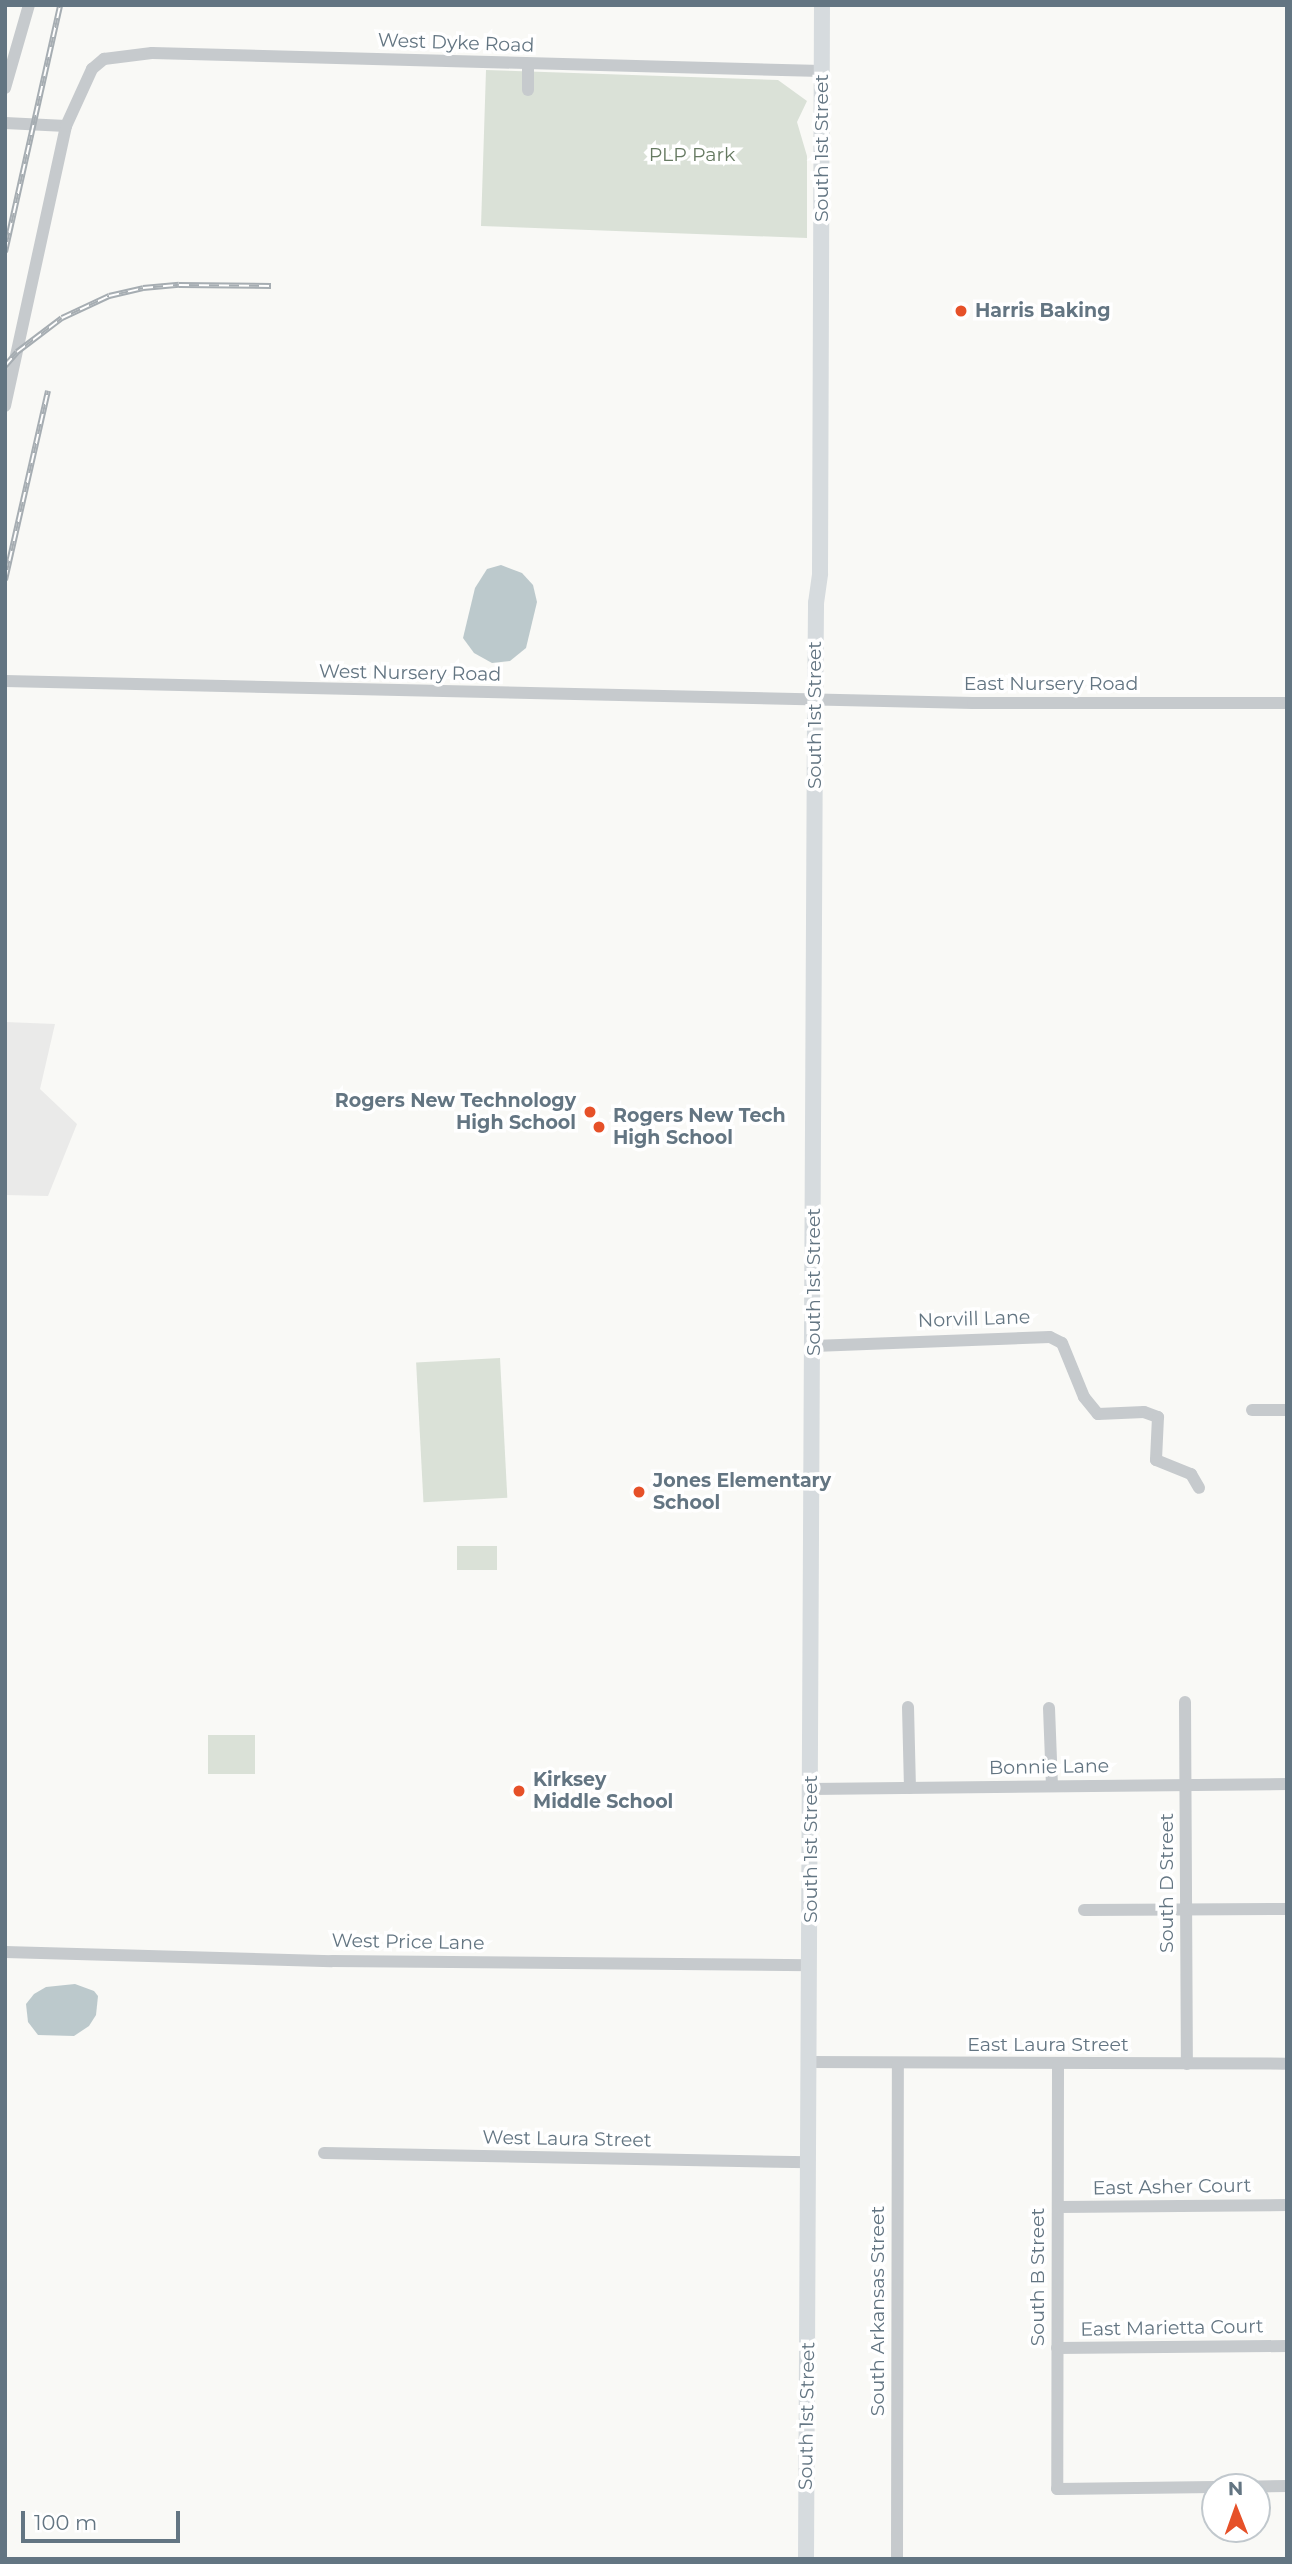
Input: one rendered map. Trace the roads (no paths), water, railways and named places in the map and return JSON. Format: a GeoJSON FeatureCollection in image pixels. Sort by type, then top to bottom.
{"type":"FeatureCollection","features":[{"type":"Feature","properties":{"kind":"main road","name":"South 1st Street"},"geometry":{"type":"LineString","coordinates":[[806,2559],[814,1346],[815,699],[816,603],[820,573],[822,5]]}},
{"type":"Feature","properties":{"kind":"street"},"geometry":{"type":"LineString","coordinates":[[5,88],[29,5]]}},
{"type":"Feature","properties":{"kind":"street","name":"West Dyke Road"},"geometry":{"type":"LineString","coordinates":[[66,126],[92,69],[104,60],[152,53],[822,71]]}},
{"type":"Feature","properties":{"kind":"street"},"geometry":{"type":"LineString","coordinates":[[528,65],[528,90]]}},
{"type":"Feature","properties":{"kind":"street"},"geometry":{"type":"LineString","coordinates":[[5,123],[66,126],[5,406]]}},
{"type":"Feature","properties":{"kind":"street","name":"West Nursery Road"},"geometry":{"type":"LineString","coordinates":[[5,681],[815,699]]}},
{"type":"Feature","properties":{"kind":"street","name":"East Nursery Road"},"geometry":{"type":"LineString","coordinates":[[815,699],[973,703],[1287,703]]}},
{"type":"Feature","properties":{"kind":"street","name":"Norvill Lane"},"geometry":{"type":"LineString","coordinates":[[814,1346],[952,1338],[1050,1337],[1062,1343],[1084,1397],[1098,1414],[1144,1412],[1158,1417],[1156,1460],[1191,1474],[1199,1488]]}},
{"type":"Feature","properties":{"kind":"street"},"geometry":{"type":"LineString","coordinates":[[1252,1410],[1287,1410]]}},
{"type":"Feature","properties":{"kind":"street","name":"South D Street"},"geometry":{"type":"LineString","coordinates":[[1185,1702],[1187,2064]]}},
{"type":"Feature","properties":{"kind":"street"},"geometry":{"type":"LineString","coordinates":[[908,1707],[910,1788]]}},
{"type":"Feature","properties":{"kind":"street"},"geometry":{"type":"LineString","coordinates":[[1049,1708],[1052,1786]]}},
{"type":"Feature","properties":{"kind":"street","name":"Bonnie Lane"},"geometry":{"type":"LineString","coordinates":[[811,1789],[1287,1784]]}},
{"type":"Feature","properties":{"kind":"street"},"geometry":{"type":"LineString","coordinates":[[1084,1910],[1287,1909]]}},
{"type":"Feature","properties":{"kind":"street","name":"West Price Lane"},"geometry":{"type":"LineString","coordinates":[[5,1952],[332,1961],[810,1965]]}},
{"type":"Feature","properties":{"kind":"street","name":"East Laura Street"},"geometry":{"type":"LineString","coordinates":[[810,2062],[1287,2064]]}},
{"type":"Feature","properties":{"kind":"street","name":"South Arkansas Street"},"geometry":{"type":"LineString","coordinates":[[897,2559],[898,2064]]}},
{"type":"Feature","properties":{"kind":"street","name":"South B Street"},"geometry":{"type":"LineString","coordinates":[[1058,2065],[1057,2489],[1201,2487]]}},
{"type":"Feature","properties":{"kind":"street","name":"West Laura Street"},"geometry":{"type":"LineString","coordinates":[[324,2152],[810,2162]]}},
{"type":"Feature","properties":{"kind":"street","name":"East Asher Court"},"geometry":{"type":"LineString","coordinates":[[1058,2207],[1287,2205]]}},
{"type":"Feature","properties":{"kind":"street","name":"East Marietta Court"},"geometry":{"type":"LineString","coordinates":[[1057,2348],[1287,2346]]}},
{"type":"Feature","properties":{"kind":"railway"},"geometry":{"type":"LineString","coordinates":[[5,252],[60,5]]}},
{"type":"Feature","properties":{"kind":"railway"},"geometry":{"type":"LineString","coordinates":[[5,366],[17,352],[62,318],[109,296],[143,288],[179,285],[271,286]]}},
{"type":"Feature","properties":{"kind":"railway"},"geometry":{"type":"LineString","coordinates":[[5,580],[48,391]]}},
{"type":"Feature","properties":{"kind":"place","name":"Harris Baking"},"geometry":{"type":"Point","coordinates":[961,311]}},
{"type":"Feature","properties":{"kind":"place","name":"Rogers New Technology High School"},"geometry":{"type":"Point","coordinates":[590,1112]}},
{"type":"Feature","properties":{"kind":"place","name":"Rogers New Tech High School"},"geometry":{"type":"Point","coordinates":[599,1127]}},
{"type":"Feature","properties":{"kind":"place","name":"Jones Elementary School"},"geometry":{"type":"Point","coordinates":[639,1492]}},
{"type":"Feature","properties":{"kind":"place","name":"Kirksey Middle School"},"geometry":{"type":"Point","coordinates":[519,1791]}},
{"type":"Feature","properties":{"kind":"park label","name":"PLP Park"},"geometry":{"type":"Point","coordinates":[692,155]}}]}
